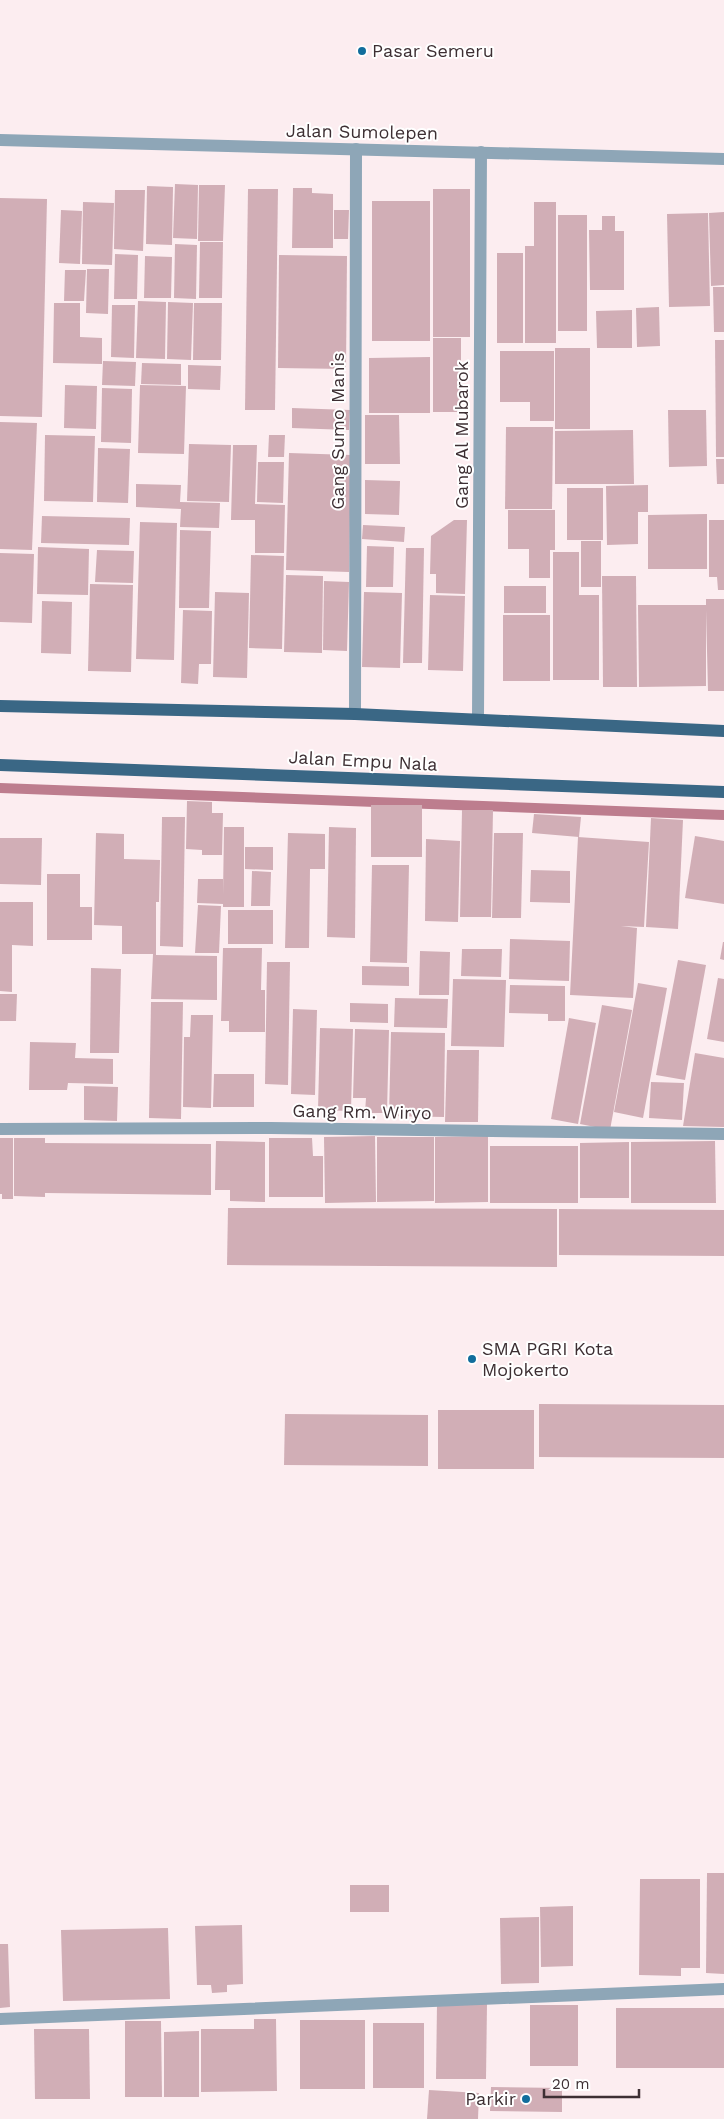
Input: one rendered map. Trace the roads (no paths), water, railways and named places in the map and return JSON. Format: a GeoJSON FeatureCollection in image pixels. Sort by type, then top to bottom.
{"type":"FeatureCollection","features":[{"type":"Feature","properties":{"kind":"main road"},"geometry":{"type":"LineString","coordinates":[[0,706],[478,718],[724,731]]}},
{"type":"Feature","properties":{"kind":"main road","name":"Jalan Empu Nala"},"geometry":{"type":"LineString","coordinates":[[0,765],[724,792]]}},
{"type":"Feature","properties":{"kind":"street","name":"Jalan Sumolepen"},"geometry":{"type":"LineString","coordinates":[[0,140],[724,159]]}},
{"type":"Feature","properties":{"kind":"street","name":"Gang Sumo Manis"},"geometry":{"type":"LineString","coordinates":[[355,714],[356,149]]}},
{"type":"Feature","properties":{"kind":"street","name":"Gang Al Mubarok"},"geometry":{"type":"LineString","coordinates":[[478,718],[481,152]]}},
{"type":"Feature","properties":{"kind":"street","name":"Gang Rm. Wiryo"},"geometry":{"type":"LineString","coordinates":[[0,1129],[271,1128],[724,1134]]}},
{"type":"Feature","properties":{"kind":"street"},"geometry":{"type":"LineString","coordinates":[[0,2019],[724,1989]]}},
{"type":"Feature","properties":{"kind":"waterway"},"geometry":{"type":"LineString","coordinates":[[0,788],[724,815]]}},
{"type":"Feature","properties":{"kind":"place","name":"Pasar Semeru"},"geometry":{"type":"Point","coordinates":[362,51]}},
{"type":"Feature","properties":{"kind":"place","name":"SMA PGRI Kota Mojokerto"},"geometry":{"type":"Point","coordinates":[472,1359]}},
{"type":"Feature","properties":{"kind":"place","name":"Parkir"},"geometry":{"type":"Point","coordinates":[526,2099]}}]}
